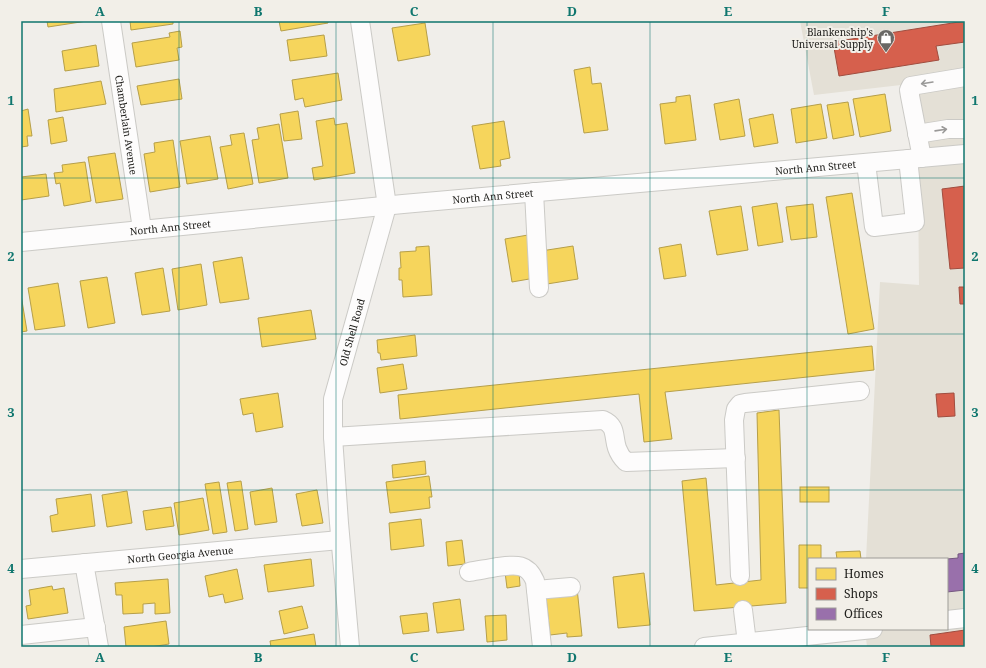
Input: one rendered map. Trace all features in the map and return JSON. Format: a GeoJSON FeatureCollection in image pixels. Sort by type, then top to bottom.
{"type":"FeatureCollection","features":[{"type":"Feature","properties":{"kind":"street","name":"Chamberlain Avenue"},"geometry":{"type":"LineString","coordinates":[[111,21],[142,229]]}},
{"type":"Feature","properties":{"kind":"street","name":"Old Shell Road"},"geometry":{"type":"LineString","coordinates":[[350,647],[340,540],[333,437],[333,399],[387,206],[360,21]]}},
{"type":"Feature","properties":{"kind":"street"},"geometry":{"type":"LineString","coordinates":[[866,163],[874,227],[915,222],[915,158],[917,134],[910,96],[911,86],[965,77]]}},
{"type":"Feature","properties":{"kind":"street"},"geometry":{"type":"LineString","coordinates":[[917,134],[948,129],[965,129]]}},
{"type":"Feature","properties":{"kind":"street","name":"North Ann Street"},"geometry":{"type":"LineString","coordinates":[[21,242],[142,229],[534,192],[965,154]]}},
{"type":"Feature","properties":{"kind":"street"},"geometry":{"type":"LineString","coordinates":[[534,192],[539,288]]}},
{"type":"Feature","properties":{"kind":"street"},"geometry":{"type":"LineString","coordinates":[[740,576],[734,420],[736,409],[740,404],[860,391]]}},
{"type":"Feature","properties":{"kind":"street"},"geometry":{"type":"LineString","coordinates":[[333,437],[604,420],[609,423],[613,429],[616,447],[620,456],[626,462],[736,458]]}},
{"type":"Feature","properties":{"kind":"street","name":"North Georgia Avenue"},"geometry":{"type":"LineString","coordinates":[[21,569],[340,540]]}},
{"type":"Feature","properties":{"kind":"street"},"geometry":{"type":"LineString","coordinates":[[84,563],[99,647]]}},
{"type":"Feature","properties":{"kind":"street"},"geometry":{"type":"LineString","coordinates":[[469,572],[515,564],[532,573],[535,580],[542,647]]}},
{"type":"Feature","properties":{"kind":"street"},"geometry":{"type":"LineString","coordinates":[[536,590],[570,587]]}},
{"type":"Feature","properties":{"kind":"street"},"geometry":{"type":"LineString","coordinates":[[743,610],[747,643]]}},
{"type":"Feature","properties":{"kind":"street"},"geometry":{"type":"LineString","coordinates":[[948,620],[965,618]]}},
{"type":"Feature","properties":{"kind":"street"},"geometry":{"type":"LineString","coordinates":[[21,635],[96,627]]}},
{"type":"Feature","properties":{"kind":"street"},"geometry":{"type":"LineString","coordinates":[[704,647],[864,630]]}},
{"type":"Feature","properties":{"kind":"shaded area"},"geometry":{"type":"Polygon","coordinates":[[[800,21],[965,21],[965,647],[867,647],[865,630],[948,630],[948,558],[866,558],[880,282],[919,285],[918,178],[901,85],[814,95],[800,21]]]}},
{"type":"Feature","properties":{"kind":"building: Homes"},"geometry":{"type":"Polygon","coordinates":[[[47,21],[87,21],[48,27],[47,21]]]}},
{"type":"Feature","properties":{"kind":"building: Homes"},"geometry":{"type":"Polygon","coordinates":[[[130,21],[173,21],[173,24],[131,30],[130,21]]]}},
{"type":"Feature","properties":{"kind":"building: Homes"},"geometry":{"type":"Polygon","coordinates":[[[279,21],[328,21],[328,23],[281,31],[279,21]]]}},
{"type":"Feature","properties":{"kind":"building: Homes"},"geometry":{"type":"Polygon","coordinates":[[[425,23],[430,55],[398,61],[392,28],[425,23]]]}},
{"type":"Feature","properties":{"kind":"building: Homes"},"geometry":{"type":"Polygon","coordinates":[[[180,31],[182,47],[177,48],[179,60],[136,67],[132,43],[170,37],[169,33],[180,31]]]}},
{"type":"Feature","properties":{"kind":"building: Homes"},"geometry":{"type":"Polygon","coordinates":[[[324,35],[327,56],[290,61],[287,40],[324,35]]]}},
{"type":"Feature","properties":{"kind":"building: Homes"},"geometry":{"type":"Polygon","coordinates":[[[96,45],[99,66],[65,71],[62,51],[96,45]]]}},
{"type":"Feature","properties":{"kind":"building: Homes"},"geometry":{"type":"Polygon","coordinates":[[[590,67],[592,84],[601,83],[608,130],[584,133],[574,70],[590,67]]]}},
{"type":"Feature","properties":{"kind":"building: Homes"},"geometry":{"type":"Polygon","coordinates":[[[338,73],[342,100],[305,107],[303,98],[295,100],[292,80],[338,73]]]}},
{"type":"Feature","properties":{"kind":"building: Homes"},"geometry":{"type":"Polygon","coordinates":[[[179,79],[182,99],[141,105],[137,86],[179,79]]]}},
{"type":"Feature","properties":{"kind":"building: Homes"},"geometry":{"type":"Polygon","coordinates":[[[101,81],[106,104],[56,112],[54,89],[101,81]]]}},
{"type":"Feature","properties":{"kind":"building: Homes"},"geometry":{"type":"Polygon","coordinates":[[[885,94],[891,131],[860,137],[853,99],[885,94]]]}},
{"type":"Feature","properties":{"kind":"building: Homes"},"geometry":{"type":"Polygon","coordinates":[[[690,95],[696,140],[665,144],[660,104],[676,102],[676,97],[690,95]]]}},
{"type":"Feature","properties":{"kind":"building: Homes"},"geometry":{"type":"Polygon","coordinates":[[[739,99],[745,136],[720,140],[714,104],[739,99]]]}},
{"type":"Feature","properties":{"kind":"building: Homes"},"geometry":{"type":"Polygon","coordinates":[[[848,102],[854,135],[833,139],[827,105],[848,102]]]}},
{"type":"Feature","properties":{"kind":"building: Homes"},"geometry":{"type":"Polygon","coordinates":[[[821,104],[827,138],[796,143],[791,109],[821,104]]]}},
{"type":"Feature","properties":{"kind":"building: Homes"},"geometry":{"type":"Polygon","coordinates":[[[28,109],[32,136],[27,136],[28,146],[21,147],[21,111],[28,109]]]}},
{"type":"Feature","properties":{"kind":"building: Homes"},"geometry":{"type":"Polygon","coordinates":[[[298,111],[302,139],[284,141],[280,114],[298,111]]]}},
{"type":"Feature","properties":{"kind":"building: Homes"},"geometry":{"type":"Polygon","coordinates":[[[773,114],[778,143],[754,147],[749,119],[773,114]]]}},
{"type":"Feature","properties":{"kind":"building: Homes"},"geometry":{"type":"Polygon","coordinates":[[[63,117],[67,141],[51,144],[48,120],[63,117]]]}},
{"type":"Feature","properties":{"kind":"building: Homes"},"geometry":{"type":"Polygon","coordinates":[[[334,118],[335,125],[347,123],[355,173],[314,180],[312,168],[323,166],[316,121],[334,118]]]}},
{"type":"Feature","properties":{"kind":"building: Homes"},"geometry":{"type":"Polygon","coordinates":[[[504,121],[510,158],[500,160],[501,166],[480,169],[472,126],[504,121]]]}},
{"type":"Feature","properties":{"kind":"building: Homes"},"geometry":{"type":"Polygon","coordinates":[[[279,124],[288,178],[259,183],[252,140],[259,139],[257,128],[279,124]]]}},
{"type":"Feature","properties":{"kind":"building: Homes"},"geometry":{"type":"Polygon","coordinates":[[[244,133],[253,184],[228,189],[220,147],[232,145],[230,135],[244,133]]]}},
{"type":"Feature","properties":{"kind":"building: Homes"},"geometry":{"type":"Polygon","coordinates":[[[210,136],[218,179],[187,184],[180,141],[210,136]]]}},
{"type":"Feature","properties":{"kind":"building: Homes"},"geometry":{"type":"Polygon","coordinates":[[[173,140],[180,187],[150,192],[144,154],[155,152],[154,143],[173,140]]]}},
{"type":"Feature","properties":{"kind":"building: Homes"},"geometry":{"type":"Polygon","coordinates":[[[115,153],[123,199],[96,203],[88,157],[115,153]]]}},
{"type":"Feature","properties":{"kind":"building: Homes"},"geometry":{"type":"Polygon","coordinates":[[[85,162],[91,201],[64,206],[60,183],[56,184],[54,173],[63,172],[62,165],[85,162]]]}},
{"type":"Feature","properties":{"kind":"building: Homes"},"geometry":{"type":"Polygon","coordinates":[[[46,174],[49,196],[21,200],[21,177],[46,174]]]}},
{"type":"Feature","properties":{"kind":"building: Homes"},"geometry":{"type":"Polygon","coordinates":[[[852,193],[874,329],[848,334],[826,197],[852,193]]]}},
{"type":"Feature","properties":{"kind":"building: Homes"},"geometry":{"type":"Polygon","coordinates":[[[777,203],[783,242],[758,246],[752,207],[777,203]]]}},
{"type":"Feature","properties":{"kind":"building: Homes"},"geometry":{"type":"Polygon","coordinates":[[[813,204],[817,237],[791,240],[786,207],[813,204]]]}},
{"type":"Feature","properties":{"kind":"building: Homes"},"geometry":{"type":"Polygon","coordinates":[[[741,206],[748,250],[717,255],[709,211],[741,206]]]}},
{"type":"Feature","properties":{"kind":"building: Homes"},"geometry":{"type":"Polygon","coordinates":[[[528,235],[535,278],[512,282],[505,239],[528,235]]]}},
{"type":"Feature","properties":{"kind":"building: Homes"},"geometry":{"type":"Polygon","coordinates":[[[681,244],[686,276],[664,279],[659,248],[681,244]]]}},
{"type":"Feature","properties":{"kind":"building: Homes"},"geometry":{"type":"Polygon","coordinates":[[[429,246],[432,295],[403,297],[402,280],[399,280],[399,268],[401,268],[400,252],[416,251],[416,247],[429,246]]]}},
{"type":"Feature","properties":{"kind":"building: Homes"},"geometry":{"type":"Polygon","coordinates":[[[573,246],[578,279],[547,284],[541,251],[573,246]]]}},
{"type":"Feature","properties":{"kind":"building: Homes"},"geometry":{"type":"Polygon","coordinates":[[[242,257],[249,299],[220,303],[213,262],[242,257]]]}},
{"type":"Feature","properties":{"kind":"building: Homes"},"geometry":{"type":"Polygon","coordinates":[[[201,264],[207,305],[178,310],[172,269],[201,264]]]}},
{"type":"Feature","properties":{"kind":"building: Homes"},"geometry":{"type":"Polygon","coordinates":[[[163,268],[170,311],[142,315],[135,273],[163,268]]]}},
{"type":"Feature","properties":{"kind":"building: Homes"},"geometry":{"type":"Polygon","coordinates":[[[107,277],[115,323],[88,328],[80,281],[107,277]]]}},
{"type":"Feature","properties":{"kind":"building: Homes"},"geometry":{"type":"Polygon","coordinates":[[[58,283],[65,326],[35,330],[28,288],[58,283]]]}},
{"type":"Feature","properties":{"kind":"building: Homes"},"geometry":{"type":"Polygon","coordinates":[[[21,295],[27,331],[21,332],[21,295]]]}},
{"type":"Feature","properties":{"kind":"building: Homes"},"geometry":{"type":"Polygon","coordinates":[[[311,310],[316,339],[262,347],[258,318],[311,310]]]}},
{"type":"Feature","properties":{"kind":"building: Homes"},"geometry":{"type":"Polygon","coordinates":[[[415,335],[417,356],[381,360],[380,353],[378,353],[377,340],[415,335]]]}},
{"type":"Feature","properties":{"kind":"building: Homes"},"geometry":{"type":"Polygon","coordinates":[[[872,346],[874,370],[665,392],[672,439],[644,442],[639,394],[400,419],[398,395],[872,346]]]}},
{"type":"Feature","properties":{"kind":"building: Homes"},"geometry":{"type":"Polygon","coordinates":[[[403,364],[407,389],[380,393],[377,368],[403,364]]]}},
{"type":"Feature","properties":{"kind":"building: Homes"},"geometry":{"type":"Polygon","coordinates":[[[278,393],[283,427],[256,432],[253,413],[243,415],[240,399],[278,393]]]}},
{"type":"Feature","properties":{"kind":"building: Homes"},"geometry":{"type":"Polygon","coordinates":[[[779,410],[786,603],[694,611],[682,481],[706,478],[716,585],[761,580],[757,413],[779,410]]]}},
{"type":"Feature","properties":{"kind":"building: Homes"},"geometry":{"type":"Polygon","coordinates":[[[425,461],[426,474],[393,478],[392,465],[425,461]]]}},
{"type":"Feature","properties":{"kind":"building: Homes"},"geometry":{"type":"Polygon","coordinates":[[[429,476],[432,497],[429,497],[430,508],[390,513],[386,482],[429,476]]]}},
{"type":"Feature","properties":{"kind":"building: Homes"},"geometry":{"type":"Polygon","coordinates":[[[241,481],[248,529],[235,531],[227,483],[241,481]]]}},
{"type":"Feature","properties":{"kind":"building: Homes"},"geometry":{"type":"Polygon","coordinates":[[[219,482],[227,532],[213,534],[205,484],[219,482]]]}},
{"type":"Feature","properties":{"kind":"building: Homes"},"geometry":{"type":"Polygon","coordinates":[[[800,487],[829,487],[829,502],[800,502],[800,487]]]}},
{"type":"Feature","properties":{"kind":"building: Homes"},"geometry":{"type":"Polygon","coordinates":[[[272,488],[277,522],[255,525],[250,492],[272,488]]]}},
{"type":"Feature","properties":{"kind":"building: Homes"},"geometry":{"type":"Polygon","coordinates":[[[317,490],[323,523],[302,526],[296,494],[317,490]]]}},
{"type":"Feature","properties":{"kind":"building: Homes"},"geometry":{"type":"Polygon","coordinates":[[[127,491],[132,523],[107,527],[102,495],[127,491]]]}},
{"type":"Feature","properties":{"kind":"building: Homes"},"geometry":{"type":"Polygon","coordinates":[[[91,494],[95,526],[52,532],[50,516],[58,514],[56,499],[91,494]]]}},
{"type":"Feature","properties":{"kind":"building: Homes"},"geometry":{"type":"Polygon","coordinates":[[[203,498],[209,530],[179,535],[174,503],[203,498]]]}},
{"type":"Feature","properties":{"kind":"building: Homes"},"geometry":{"type":"Polygon","coordinates":[[[171,507],[174,526],[146,530],[143,511],[171,507]]]}},
{"type":"Feature","properties":{"kind":"building: Homes"},"geometry":{"type":"Polygon","coordinates":[[[421,519],[424,546],[391,550],[389,523],[421,519]]]}},
{"type":"Feature","properties":{"kind":"building: Homes"},"geometry":{"type":"Polygon","coordinates":[[[462,540],[465,564],[448,566],[446,542],[462,540]]]}},
{"type":"Feature","properties":{"kind":"building: Homes"},"geometry":{"type":"Polygon","coordinates":[[[799,545],[821,545],[821,558],[808,558],[808,588],[799,588],[799,545]]]}},
{"type":"Feature","properties":{"kind":"building: Homes"},"geometry":{"type":"Polygon","coordinates":[[[860,551],[861,558],[837,558],[836,552],[860,551]]]}},
{"type":"Feature","properties":{"kind":"building: Homes"},"geometry":{"type":"Polygon","coordinates":[[[311,559],[314,586],[268,592],[264,565],[311,559]]]}},
{"type":"Feature","properties":{"kind":"building: Homes"},"geometry":{"type":"Polygon","coordinates":[[[237,569],[243,599],[225,603],[223,594],[209,597],[205,576],[237,569]]]}},
{"type":"Feature","properties":{"kind":"building: Homes"},"geometry":{"type":"Polygon","coordinates":[[[519,571],[520,586],[507,588],[505,572],[519,571]]]}},
{"type":"Feature","properties":{"kind":"building: Homes"},"geometry":{"type":"Polygon","coordinates":[[[644,573],[650,625],[618,628],[613,577],[644,573]]]}},
{"type":"Feature","properties":{"kind":"building: Homes"},"geometry":{"type":"Polygon","coordinates":[[[168,579],[170,613],[155,614],[155,603],[143,604],[143,613],[123,614],[122,595],[116,595],[115,583],[168,579]]]}},
{"type":"Feature","properties":{"kind":"building: Homes"},"geometry":{"type":"Polygon","coordinates":[[[52,586],[53,590],[64,588],[68,613],[28,619],[26,606],[31,605],[29,590],[52,586]]]}},
{"type":"Feature","properties":{"kind":"building: Homes"},"geometry":{"type":"Polygon","coordinates":[[[577,588],[582,636],[567,637],[567,633],[550,635],[546,597],[577,588]]]}},
{"type":"Feature","properties":{"kind":"building: Homes"},"geometry":{"type":"Polygon","coordinates":[[[460,599],[464,630],[437,633],[433,603],[460,599]]]}},
{"type":"Feature","properties":{"kind":"building: Homes"},"geometry":{"type":"Polygon","coordinates":[[[302,606],[308,628],[284,634],[279,611],[302,606]]]}},
{"type":"Feature","properties":{"kind":"building: Homes"},"geometry":{"type":"Polygon","coordinates":[[[427,613],[429,631],[403,634],[400,616],[427,613]]]}},
{"type":"Feature","properties":{"kind":"building: Homes"},"geometry":{"type":"Polygon","coordinates":[[[506,615],[507,640],[487,642],[485,616],[506,615]]]}},
{"type":"Feature","properties":{"kind":"building: Homes"},"geometry":{"type":"Polygon","coordinates":[[[166,621],[169,644],[151,647],[126,647],[124,627],[166,621]]]}},
{"type":"Feature","properties":{"kind":"building: Homes"},"geometry":{"type":"Polygon","coordinates":[[[314,634],[316,647],[271,647],[270,641],[314,634]]]}},
{"type":"Feature","properties":{"kind":"building: Shops","name":"Blankenship's Universal Supply"},"geometry":{"type":"Polygon","coordinates":[[[965,21],[965,42],[936,46],[939,60],[839,76],[833,42],[965,21]]]}},
{"type":"Feature","properties":{"kind":"building: Shops"},"geometry":{"type":"Polygon","coordinates":[[[965,186],[965,268],[950,269],[942,189],[965,186]]]}},
{"type":"Feature","properties":{"kind":"building: Shops"},"geometry":{"type":"Polygon","coordinates":[[[959,287],[965,287],[965,304],[960,304],[959,287]]]}},
{"type":"Feature","properties":{"kind":"building: Shops"},"geometry":{"type":"Polygon","coordinates":[[[954,393],[955,416],[938,417],[936,394],[954,393]]]}},
{"type":"Feature","properties":{"kind":"building: Shops"},"geometry":{"type":"Polygon","coordinates":[[[965,630],[965,647],[931,647],[930,635],[965,630]]]}},
{"type":"Feature","properties":{"kind":"building: Offices"},"geometry":{"type":"Polygon","coordinates":[[[965,553],[965,590],[948,592],[948,559],[958,558],[958,554],[965,553]]]}},
{"type":"Feature","properties":{"kind":"place","name":"Blankenship's Universal Supply"},"geometry":{"type":"Point","coordinates":[886,53]}}]}
